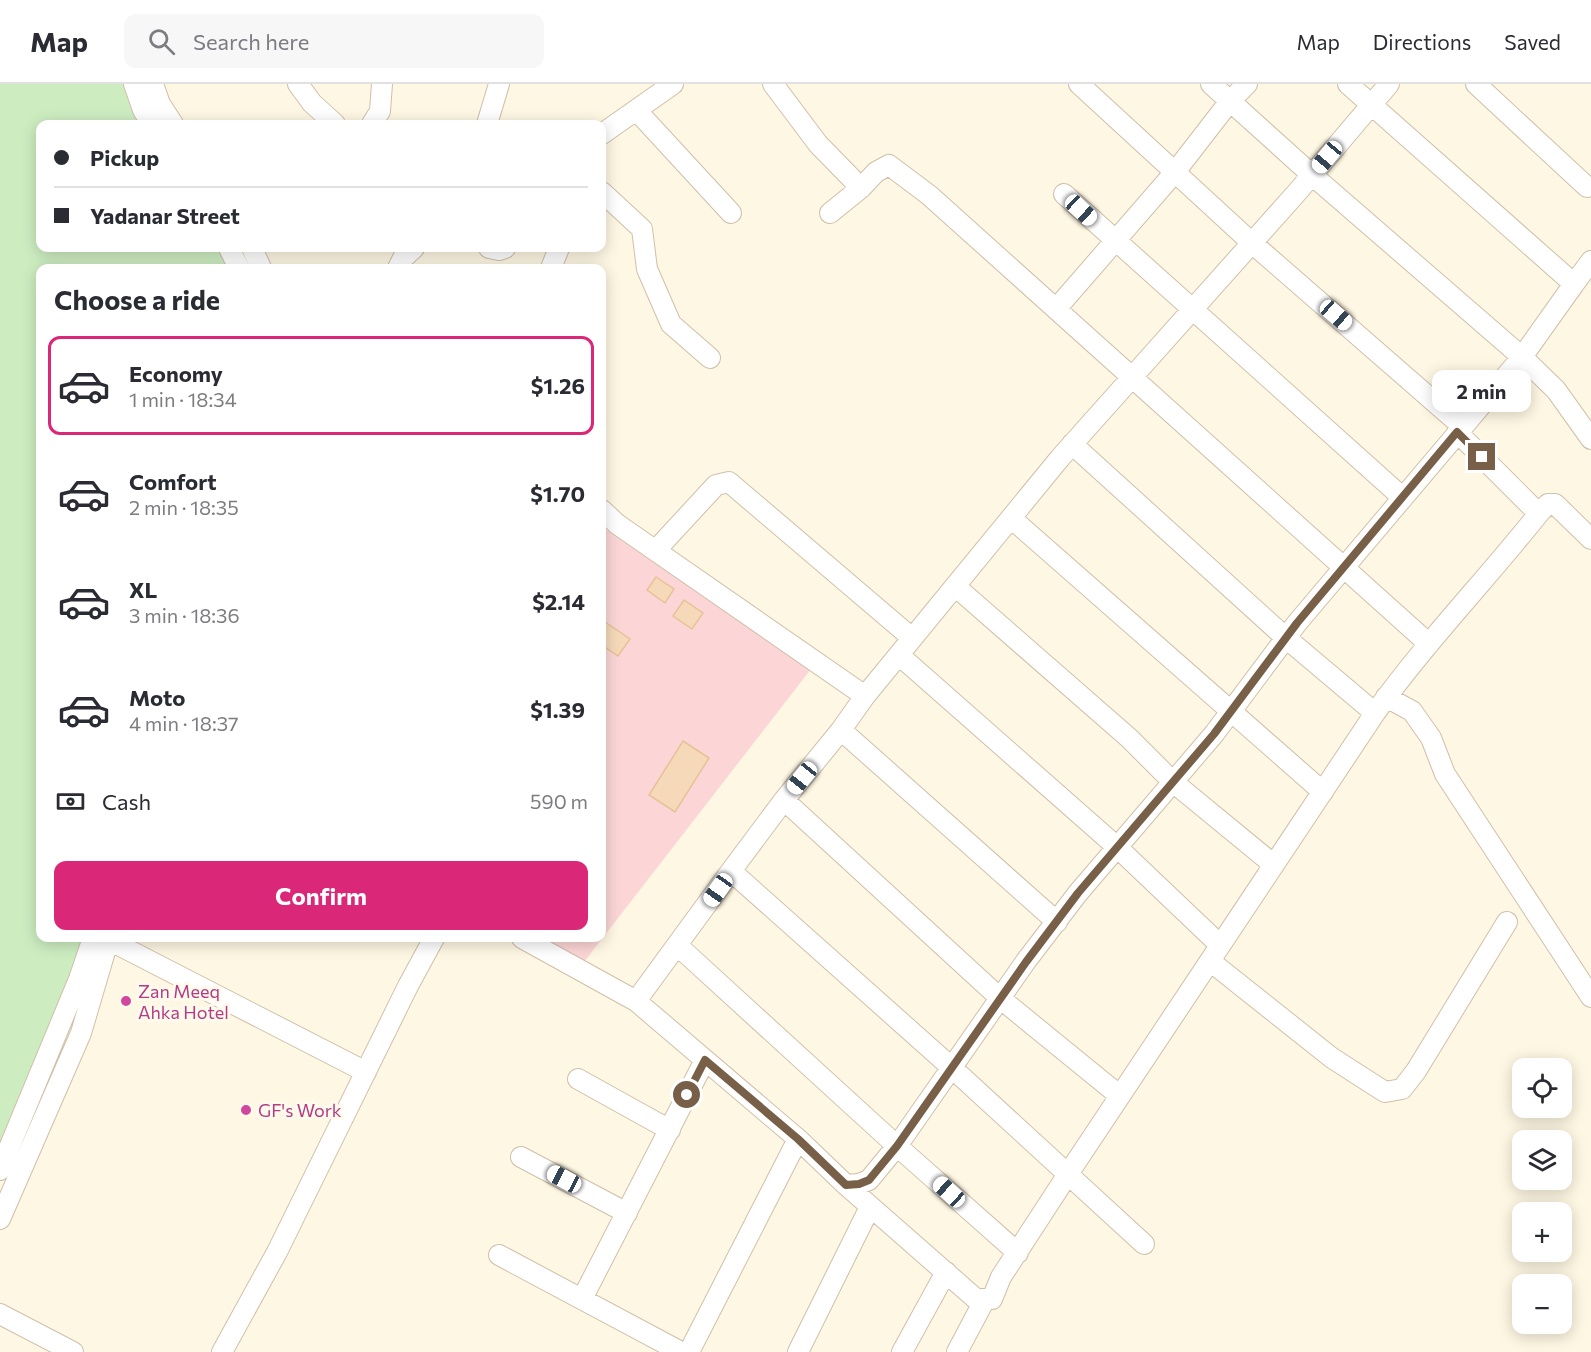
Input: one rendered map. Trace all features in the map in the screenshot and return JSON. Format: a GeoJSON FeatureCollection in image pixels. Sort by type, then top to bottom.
{"type":"FeatureCollection","features":[{"type":"Feature","properties":{"kind":"street"},"geometry":{"type":"LineString","coordinates":[[134,84],[143,110],[149,120]]}},
{"type":"Feature","properties":{"kind":"street"},"geometry":{"type":"LineString","coordinates":[[153,84],[160,104],[170,120]]}},
{"type":"Feature","properties":{"kind":"street"},"geometry":{"type":"LineString","coordinates":[[298,84],[312,103],[331,120]]}},
{"type":"Feature","properties":{"kind":"street"},"geometry":{"type":"LineString","coordinates":[[374,120],[380,111],[382,84]]}},
{"type":"Feature","properties":{"kind":"street"},"geometry":{"type":"LineString","coordinates":[[488,120],[499,84]]}},
{"type":"Feature","properties":{"kind":"street"},"geometry":{"type":"LineString","coordinates":[[606,131],[674,84]]}},
{"type":"Feature","properties":{"kind":"street"},"geometry":{"type":"LineString","coordinates":[[773,84],[818,144],[861,188]]}},
{"type":"Feature","properties":{"kind":"street"},"geometry":{"type":"LineString","coordinates":[[1079,84],[1459,429],[1537,512],[1540,512]]}},
{"type":"Feature","properties":{"kind":"street"},"geometry":{"type":"LineString","coordinates":[[1211,84],[1522,357],[1556,390],[1591,439]]}},
{"type":"Feature","properties":{"kind":"street"},"geometry":{"type":"LineString","coordinates":[[1056,309],[1175,172],[1230,101],[1247,84]]}},
{"type":"Feature","properties":{"kind":"street"},"geometry":{"type":"LineString","coordinates":[[1348,84],[1574,284]]}},
{"type":"Feature","properties":{"kind":"street"},"geometry":{"type":"LineString","coordinates":[[636,1001],[784,800],[912,638],[1072,444],[1312,175],[1389,84]]}},
{"type":"Feature","properties":{"kind":"street"},"geometry":{"type":"LineString","coordinates":[[1476,84],[1587,188]]}},
{"type":"Feature","properties":{"kind":"street"},"geometry":{"type":"LineString","coordinates":[[637,111],[731,213]]}},
{"type":"Feature","properties":{"kind":"street"},"geometry":{"type":"LineString","coordinates":[[830,213],[861,188],[876,172],[889,165],[929,195],[1429,644]]}},
{"type":"Feature","properties":{"kind":"street"},"geometry":{"type":"LineString","coordinates":[[1064,194],[1403,498]]}},
{"type":"Feature","properties":{"kind":"street"},"geometry":{"type":"LineString","coordinates":[[606,196],[642,229],[647,268],[671,324],[710,358]]}},
{"type":"Feature","properties":{"kind":"street"},"geometry":{"type":"LineString","coordinates":[[846,1185],[869,1180],[897,1146],[1026,962],[1078,893],[1231,711],[1344,567],[1522,357],[1591,261]]}},
{"type":"Feature","properties":{"kind":"street"},"geometry":{"type":"LineString","coordinates":[[1072,444],[1286,638],[1381,705],[1412,711],[1431,738],[1445,774],[1591,997]]}},
{"type":"Feature","properties":{"kind":"street"},"geometry":{"type":"LineString","coordinates":[[656,550],[716,484],[729,482],[912,638]]}},
{"type":"Feature","properties":{"kind":"street"},"geometry":{"type":"LineString","coordinates":[[529,942],[636,1001],[798,1139],[870,1207],[976,1299],[992,1299],[1001,1277],[1215,953],[1381,705],[1429,644],[1548,504],[1555,504],[1591,539]]}},
{"type":"Feature","properties":{"kind":"street"},"geometry":{"type":"LineString","coordinates":[[606,513],[865,696]]}},
{"type":"Feature","properties":{"kind":"street"},"geometry":{"type":"LineString","coordinates":[[1011,518],[1323,792]]}},
{"type":"Feature","properties":{"kind":"street"},"geometry":{"type":"LineString","coordinates":[[955,586],[1129,738],[1173,782],[1274,865]]}},
{"type":"Feature","properties":{"kind":"street"},"geometry":{"type":"LineString","coordinates":[[899,655],[1117,848],[1215,953],[1332,1058],[1385,1092],[1402,1089],[1416,1071],[1507,922]]}},
{"type":"Feature","properties":{"kind":"street"},"geometry":{"type":"LineString","coordinates":[[841,730],[1057,922]]}},
{"type":"Feature","properties":{"kind":"street"},"geometry":{"type":"LineString","coordinates":[[784,800],[1001,999],[1120,1096]]}},
{"type":"Feature","properties":{"kind":"street"},"geometry":{"type":"LineString","coordinates":[[731,871],[951,1067],[1144,1244]]}},
{"type":"Feature","properties":{"kind":"street"},"geometry":{"type":"LineString","coordinates":[[0,1170],[79,979],[102,942]]}},
{"type":"Feature","properties":{"kind":"street"},"geometry":{"type":"LineString","coordinates":[[0,1219],[81,1032],[103,942]]}},
{"type":"Feature","properties":{"kind":"street"},"geometry":{"type":"LineString","coordinates":[[112,942],[366,1072]]}},
{"type":"Feature","properties":{"kind":"street"},"geometry":{"type":"LineString","coordinates":[[222,1352],[277,1252],[432,942]]}},
{"type":"Feature","properties":{"kind":"street"},"geometry":{"type":"LineString","coordinates":[[678,946],[1018,1253]]}},
{"type":"Feature","properties":{"kind":"street"},"geometry":{"type":"LineString","coordinates":[[582,1299],[705,1060]]}},
{"type":"Feature","properties":{"kind":"street"},"geometry":{"type":"LineString","coordinates":[[578,1079],[670,1130]]}},
{"type":"Feature","properties":{"kind":"street"},"geometry":{"type":"LineString","coordinates":[[689,1352],[798,1139]]}},
{"type":"Feature","properties":{"kind":"street"},"geometry":{"type":"LineString","coordinates":[[521,1157],[627,1213]]}},
{"type":"Feature","properties":{"kind":"street"},"geometry":{"type":"LineString","coordinates":[[798,1352],[870,1207]]}},
{"type":"Feature","properties":{"kind":"street"},"geometry":{"type":"LineString","coordinates":[[499,1255],[681,1352]]}},
{"type":"Feature","properties":{"kind":"street"},"geometry":{"type":"LineString","coordinates":[[902,1352],[945,1272]]}},
{"type":"Feature","properties":{"kind":"street"},"geometry":{"type":"LineString","coordinates":[[957,1352],[985,1299]]}},
{"type":"Feature","properties":{"kind":"street"},"geometry":{"type":"LineString","coordinates":[[0,1314],[73,1352]]}},
{"type":"Feature","properties":{"kind":"shaded area"},"geometry":{"type":"Polygon","coordinates":[[[606,530],[811,669],[606,934],[606,530]]]}},
{"type":"Feature","properties":{"kind":"shaded area"},"geometry":{"type":"Polygon","coordinates":[[[547,942],[599,942],[584,962],[547,942]]]}},
{"type":"Feature","properties":{"kind":"green space"},"geometry":{"type":"Polygon","coordinates":[[[0,84],[134,84],[149,120],[36,120],[36,252],[231,252],[235,264],[36,264],[36,942],[85,942],[0,1152],[0,84]]]}},
{"type":"Feature","properties":{"kind":"building"},"geometry":{"type":"Polygon","coordinates":[[[656,577],[674,589],[665,603],[647,590],[656,577]]]}},
{"type":"Feature","properties":{"kind":"building"},"geometry":{"type":"Polygon","coordinates":[[[684,600],[703,613],[692,629],[673,616],[684,600]]]}},
{"type":"Feature","properties":{"kind":"building"},"geometry":{"type":"Polygon","coordinates":[[[606,623],[630,639],[618,656],[606,648],[606,623]]]}},
{"type":"Feature","properties":{"kind":"building"},"geometry":{"type":"Polygon","coordinates":[[[683,741],[709,758],[675,812],[649,795],[683,741]]]}},
{"type":"Feature","properties":{"kind":"place","name":"Zan Meeq Ahka Hotel"},"geometry":{"type":"Point","coordinates":[126,1001]}},
{"type":"Feature","properties":{"kind":"place","name":"GF's Work"},"geometry":{"type":"Point","coordinates":[246,1110]}},
{"type":"Feature","properties":{"kind":"route"},"geometry":{"type":"LineString","coordinates":[[687,1095],[705,1060],[798,1139],[846,1185],[869,1180],[897,1146],[948,1070],[1078,893],[1214,734],[1297,623],[1457,432],[1482,457]]}}]}
